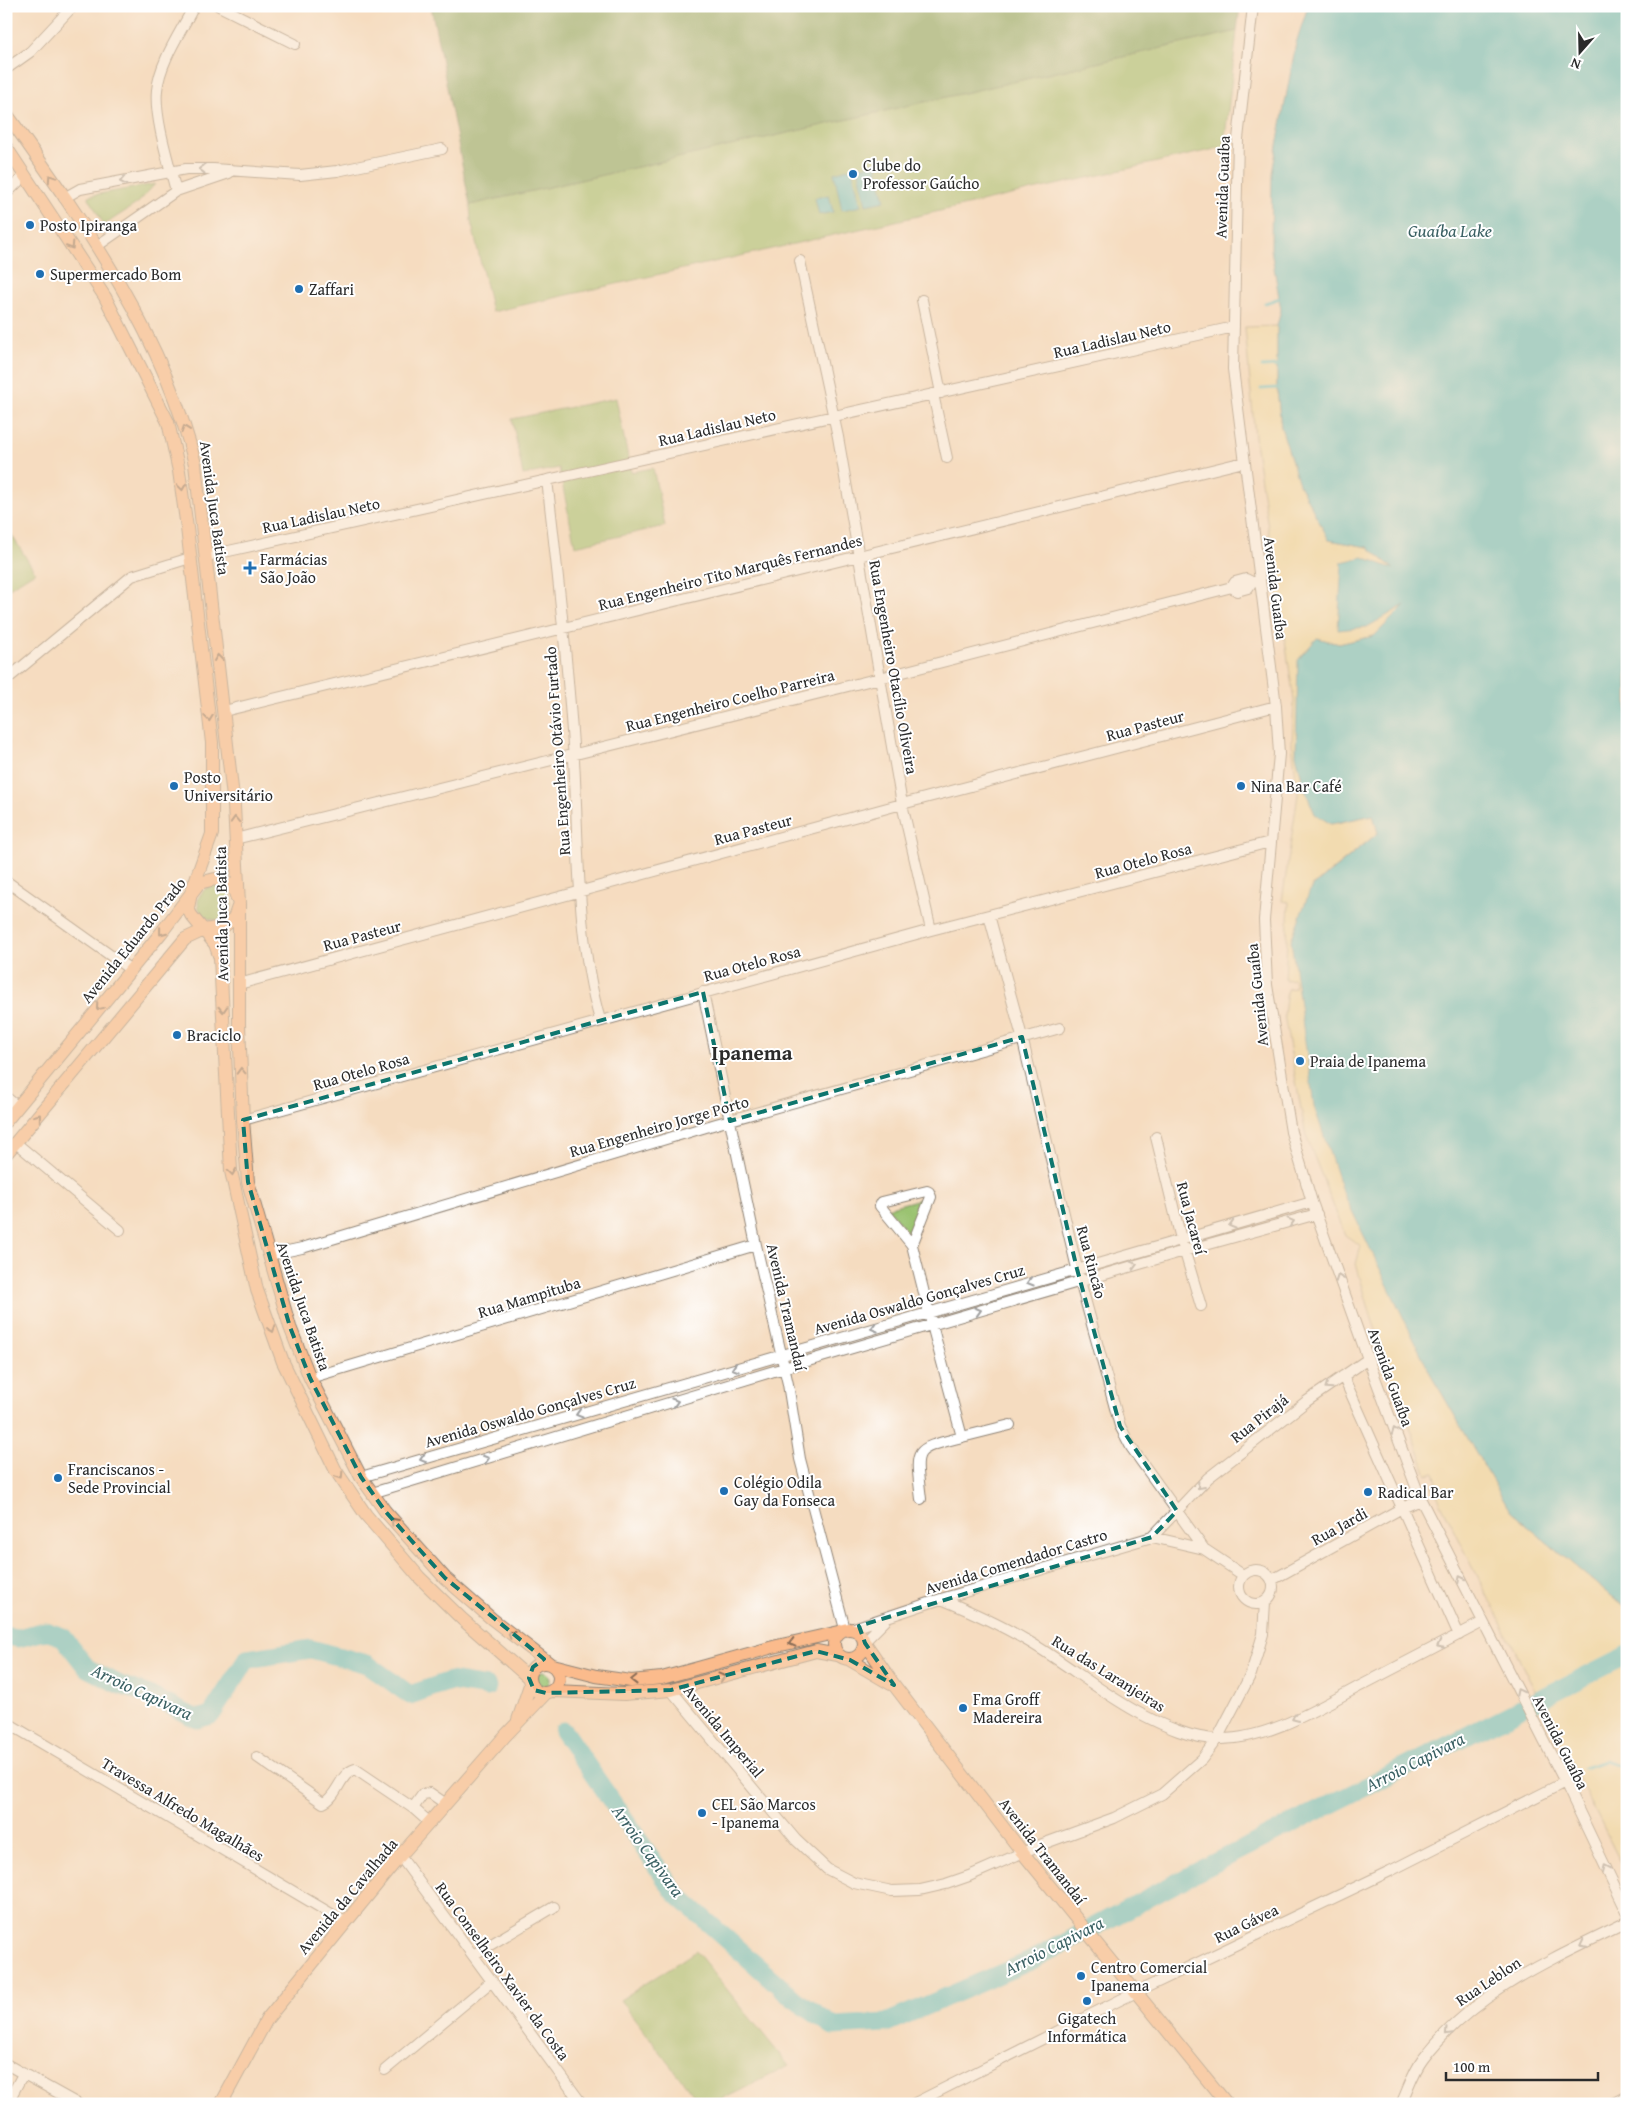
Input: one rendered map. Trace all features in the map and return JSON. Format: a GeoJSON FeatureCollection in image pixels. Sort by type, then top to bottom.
{"type":"FeatureCollection","features":[{"type":"Feature","properties":{"kind":"main road","name":"Avenida Juca Batista"},"geometry":{"type":"LineString","coordinates":[[6,113],[97,246],[146,330],[165,373],[188,436],[195,464],[234,806],[239,904],[243,1120],[248,1182],[290,1327],[310,1378],[361,1477],[385,1512],[445,1578],[492,1619],[551,1664]]}},
{"type":"Feature","properties":{"kind":"main road","name":"Avenida Juca Batista"},"geometry":{"type":"LineString","coordinates":[[6,147],[105,297],[168,422],[179,471],[212,743],[213,774],[212,834],[191,893],[188,908],[191,915],[215,944],[220,958],[231,1172],[257,1290],[283,1362],[336,1471],[366,1515],[419,1577],[530,1681]]}},
{"type":"Feature","properties":{"kind":"main road","name":"Avenida Eduardo Prado"},"geometry":{"type":"LineString","coordinates":[[6,1121],[131,970],[199,883],[208,879],[223,880],[234,890],[239,904]]}},
{"type":"Feature","properties":{"kind":"main road"},"geometry":{"type":"LineString","coordinates":[[6,1154],[185,938],[204,930],[223,927],[229,924],[234,918],[239,904]]}},
{"type":"Feature","properties":{"kind":"main road"},"geometry":{"type":"LineString","coordinates":[[550,1692],[560,1681],[558,1670],[551,1664],[538,1664],[530,1672],[530,1681],[540,1693],[624,1694],[670,1690],[816,1651],[838,1654],[850,1660],[861,1654],[865,1642],[860,1633],[845,1630],[834,1643],[838,1654]]}},
{"type":"Feature","properties":{"kind":"main road","name":"Avenida Comendador Castro"},"geometry":{"type":"LineString","coordinates":[[551,1664],[596,1676],[631,1681],[662,1678],[777,1646],[845,1630]]}},
{"type":"Feature","properties":{"kind":"main road","name":"Avenida Tramandaí"},"geometry":{"type":"LineString","coordinates":[[865,1642],[894,1685],[1022,1852],[1227,2104]]}},
{"type":"Feature","properties":{"kind":"main road","name":"Avenida Tramandaí"},"geometry":{"type":"LineString","coordinates":[[850,1660],[894,1685]]}},
{"type":"Feature","properties":{"kind":"main road","name":"Avenida da Cavalhada"},"geometry":{"type":"LineString","coordinates":[[518,1723],[530,1681]]}},
{"type":"Feature","properties":{"kind":"main road","name":"Avenida da Cavalhada"},"geometry":{"type":"LineString","coordinates":[[222,2103],[267,2019],[400,1856],[518,1723],[550,1692]]}},
{"type":"Feature","properties":{"kind":"street"},"geometry":{"type":"LineString","coordinates":[[6,69],[30,52],[73,6]]}},
{"type":"Feature","properties":{"kind":"street"},"geometry":{"type":"LineString","coordinates":[[176,191],[159,116],[157,90],[163,67],[194,6]]}},
{"type":"Feature","properties":{"kind":"street"},"geometry":{"type":"LineString","coordinates":[[219,6],[295,44]]}},
{"type":"Feature","properties":{"kind":"street","name":"Avenida Guaíba"},"geometry":{"type":"LineString","coordinates":[[1253,6],[1238,140],[1233,369],[1256,581],[1276,706],[1279,754],[1264,920],[1267,984],[1291,1132],[1312,1202],[1421,1500],[1565,1782],[1627,1912]]}},
{"type":"Feature","properties":{"kind":"street"},"geometry":{"type":"LineString","coordinates":[[64,198],[80,189],[186,169],[300,175],[337,171],[442,149]]}},
{"type":"Feature","properties":{"kind":"street"},"geometry":{"type":"LineString","coordinates":[[97,246],[176,191],[233,172]]}},
{"type":"Feature","properties":{"kind":"street"},"geometry":{"type":"LineString","coordinates":[[6,194],[25,175]]}},
{"type":"Feature","properties":{"kind":"street","name":"Rua Engenheiro Otacílio Oliveira"},"geometry":{"type":"LineString","coordinates":[[800,261],[834,416],[902,804],[931,930]]}},
{"type":"Feature","properties":{"kind":"street"},"geometry":{"type":"LineString","coordinates":[[922,300],[947,458]]}},
{"type":"Feature","properties":{"kind":"street","name":"Rua Ladislau Neto"},"geometry":{"type":"LineString","coordinates":[[206,556],[1234,328]]}},
{"type":"Feature","properties":{"kind":"street","name":"Rua Engenheiro Tito Marquês Fernandes"},"geometry":{"type":"LineString","coordinates":[[224,711],[1244,462]]}},
{"type":"Feature","properties":{"kind":"street","name":"Rua Engenheiro Otávio Furtado"},"geometry":{"type":"LineString","coordinates":[[547,480],[564,628],[581,891],[588,960],[594,1000],[600,1020]]}},
{"type":"Feature","properties":{"kind":"street"},"geometry":{"type":"LineString","coordinates":[[6,680],[132,576],[190,558]]}},
{"type":"Feature","properties":{"kind":"street","name":"Rua Engenheiro Coelho Parreira"},"geometry":{"type":"LineString","coordinates":[[236,839],[880,678],[1232,587],[1235,582],[1246,579],[1256,581]]}},
{"type":"Feature","properties":{"kind":"street","name":"Rua Pasteur"},"geometry":{"type":"LineString","coordinates":[[239,984],[902,804],[1276,706]]}},
{"type":"Feature","properties":{"kind":"street","name":"Rua Otelo Rosa"},"geometry":{"type":"LineString","coordinates":[[243,1120],[931,930],[1270,842]]}},
{"type":"Feature","properties":{"kind":"street"},"geometry":{"type":"LineString","coordinates":[[6,881],[131,970]]}},
{"type":"Feature","properties":{"kind":"street","name":"Rua Rincão"},"geometry":{"type":"LineString","coordinates":[[989,916],[1022,1037],[1080,1281],[1120,1426],[1131,1447],[1204,1549],[1243,1575]]}},
{"type":"Feature","properties":{"kind":"street","name":"Avenida Tramandaí"},"geometry":{"type":"LineString","coordinates":[[703,992],[784,1368],[800,1459],[845,1630]]}},
{"type":"Feature","properties":{"kind":"street","name":"Rua Engenheiro Jorge Porto"},"geometry":{"type":"LineString","coordinates":[[269,1255],[311,1245],[730,1121],[1022,1037],[1060,1028]]}},
{"type":"Feature","properties":{"kind":"street"},"geometry":{"type":"LineString","coordinates":[[6,1097],[18,1107]]}},
{"type":"Feature","properties":{"kind":"street","name":"Rua Jacareí"},"geometry":{"type":"LineString","coordinates":[[1156,1137],[1184,1251],[1202,1306]]}},
{"type":"Feature","properties":{"kind":"street"},"geometry":{"type":"LineString","coordinates":[[16,1144],[120,1230]]}},
{"type":"Feature","properties":{"kind":"street"},"geometry":{"type":"LineString","coordinates":[[912,1245],[931,1197],[930,1192],[927,1191],[882,1202],[880,1208],[912,1245],[962,1437]]}},
{"type":"Feature","properties":{"kind":"street","name":"Avenida Oswaldo Gonçalves Cruz"},"geometry":{"type":"LineString","coordinates":[[361,1477],[1312,1202]]}},
{"type":"Feature","properties":{"kind":"street","name":"Avenida Oswaldo Gonçalves Cruz"},"geometry":{"type":"LineString","coordinates":[[372,1493],[784,1368],[1317,1214]]}},
{"type":"Feature","properties":{"kind":"street","name":"Rua Mampituba"},"geometry":{"type":"LineString","coordinates":[[310,1378],[756,1245]]}},
{"type":"Feature","properties":{"kind":"street","name":"Rua Pirajá"},"geometry":{"type":"LineString","coordinates":[[1177,1511],[1208,1478],[1307,1401],[1368,1359]]}},
{"type":"Feature","properties":{"kind":"street"},"geometry":{"type":"LineString","coordinates":[[1344,1376],[1459,1635]]}},
{"type":"Feature","properties":{"kind":"street"},"geometry":{"type":"LineString","coordinates":[[640,1396],[645,1411]]}},
{"type":"Feature","properties":{"kind":"street"},"geometry":{"type":"LineString","coordinates":[[921,1499],[917,1463],[925,1447],[1010,1425]]}},
{"type":"Feature","properties":{"kind":"street"},"geometry":{"type":"LineString","coordinates":[[512,1434],[518,1449]]}},
{"type":"Feature","properties":{"kind":"street","name":"Rua Jardi"},"geometry":{"type":"LineString","coordinates":[[1272,1580],[1402,1508],[1421,1500]]}},
{"type":"Feature","properties":{"kind":"street","name":"Avenida Comendador Castro"},"geometry":{"type":"LineString","coordinates":[[1152,1537],[1177,1511]]}},
{"type":"Feature","properties":{"kind":"street","name":"Avenida Comendador Castro"},"geometry":{"type":"LineString","coordinates":[[845,1630],[941,1599],[1152,1537],[1204,1549]]}},
{"type":"Feature","properties":{"kind":"street"},"geometry":{"type":"LineString","coordinates":[[1250,1570],[1259,1570],[1267,1573],[1272,1580],[1271,1596],[1265,1602],[1249,1603],[1242,1598],[1238,1590],[1239,1582],[1243,1575],[1250,1570]]}},
{"type":"Feature","properties":{"kind":"street","name":"Rua das Laranjeiras"},"geometry":{"type":"LineString","coordinates":[[941,1599],[1026,1639],[1139,1713],[1170,1728],[1217,1739],[1240,1738],[1266,1732],[1326,1704],[1483,1622]]}},
{"type":"Feature","properties":{"kind":"street","name":"Avenida Imperial"},"geometry":{"type":"LineString","coordinates":[[670,1690],[796,1840],[827,1869],[854,1883],[892,1891],[920,1890],[962,1879],[1022,1852],[1114,1818],[1162,1794],[1202,1759],[1217,1739],[1251,1674],[1263,1634],[1265,1602]]}},
{"type":"Feature","properties":{"kind":"street","name":"Avenida Comendador Castro"},"geometry":{"type":"LineString","coordinates":[[865,1642],[890,1616]]}},
{"type":"Feature","properties":{"kind":"street","name":"Travessa Alfredo Magalhães"},"geometry":{"type":"LineString","coordinates":[[6,1722],[346,1922]]}},
{"type":"Feature","properties":{"kind":"street"},"geometry":{"type":"LineString","coordinates":[[257,1757],[323,1803],[328,1800],[349,1771],[355,1769],[413,1808],[430,1823]]}},
{"type":"Feature","properties":{"kind":"street","name":"Rua Gávea"},"geometry":{"type":"LineString","coordinates":[[913,2104],[1136,1992],[1390,1871],[1565,1782]]}},
{"type":"Feature","properties":{"kind":"street"},"geometry":{"type":"LineString","coordinates":[[413,1808],[423,1794],[428,1793],[446,1804]]}},
{"type":"Feature","properties":{"kind":"street","name":"Rua Conselheiro Xavier da Costa"},"geometry":{"type":"LineString","coordinates":[[400,1856],[582,2104]]}},
{"type":"Feature","properties":{"kind":"street"},"geometry":{"type":"LineString","coordinates":[[473,1955],[554,1907]]}},
{"type":"Feature","properties":{"kind":"street","name":"Rua Leblon"},"geometry":{"type":"LineString","coordinates":[[1401,2104],[1422,2060],[1461,2017],[1527,1972],[1627,1922]]}},
{"type":"Feature","properties":{"kind":"street"},"geometry":{"type":"LineString","coordinates":[[385,2070],[492,1981]]}},
{"type":"Feature","properties":{"kind":"street"},"geometry":{"type":"LineString","coordinates":[[6,2064],[78,2104]]}},
{"type":"Feature","properties":{"kind":"street"},"geometry":{"type":"LineString","coordinates":[[7,2104],[23,2074]]}},
{"type":"Feature","properties":{"kind":"street"},"geometry":{"type":"LineString","coordinates":[[1614,2104],[1627,2097]]}},
{"type":"Feature","properties":{"kind":"highlighted area"},"geometry":{"type":"Polygon","coordinates":[[[703,992],[730,1121],[1022,1037],[1077,1269],[1120,1426],[1177,1511],[1152,1537],[859,1626],[865,1643],[894,1685],[850,1660],[816,1651],[671,1690],[546,1693],[534,1690],[529,1678],[533,1667],[544,1659],[445,1578],[385,1511],[361,1477],[310,1378],[290,1327],[248,1182],[243,1120],[703,992]]]}},
{"type":"Feature","properties":{"kind":"green space"},"geometry":{"type":"Polygon","coordinates":[[[431,6],[1240,6],[1237,31],[470,205],[431,6]]]}},
{"type":"Feature","properties":{"kind":"green space","name":"Clube do Professor Gaúcho"},"geometry":{"type":"Polygon","coordinates":[[[1237,31],[1224,147],[492,312],[471,221],[470,205],[1237,31]]]}},
{"type":"Feature","properties":{"kind":"green space"},"geometry":{"type":"Polygon","coordinates":[[[155,184],[138,203],[104,225],[88,196],[155,184]]]}},
{"type":"Feature","properties":{"kind":"green space"},"geometry":{"type":"Polygon","coordinates":[[[616,398],[631,472],[653,468],[665,526],[575,546],[559,468],[523,475],[512,419],[616,398]]]}},
{"type":"Feature","properties":{"kind":"green space"},"geometry":{"type":"Polygon","coordinates":[[[6,526],[35,572],[6,590],[6,526]]]}},
{"type":"Feature","properties":{"kind":"green space"},"geometry":{"type":"Polygon","coordinates":[[[215,886],[222,887],[227,891],[231,896],[231,910],[227,915],[222,919],[215,920],[208,919],[203,915],[199,910],[198,903],[199,896],[203,891],[208,887],[215,886]]]}},
{"type":"Feature","properties":{"kind":"green space"},"geometry":{"type":"Polygon","coordinates":[[[924,1198],[910,1235],[887,1208],[924,1198]]]}},
{"type":"Feature","properties":{"kind":"green space"},"geometry":{"type":"Polygon","coordinates":[[[539,1672],[545,1672],[550,1677],[548,1686],[539,1688],[534,1683],[534,1677],[539,1672]]]}},
{"type":"Feature","properties":{"kind":"green space"},"geometry":{"type":"Polygon","coordinates":[[[696,1951],[789,2066],[713,2104],[701,2104],[620,2000],[696,1951]]]}},
{"type":"Feature","properties":{"kind":"sand","name":"Praia de Ipanema"},"geometry":{"type":"Polygon","coordinates":[[[1277,326],[1277,388],[1281,427],[1329,540],[1368,547],[1396,570],[1407,603],[1374,636],[1339,644],[1317,638],[1298,699],[1296,755],[1305,790],[1315,813],[1331,824],[1373,815],[1378,833],[1311,887],[1430,1373],[1510,1511],[1627,1610],[1627,1875],[1432,1485],[1437,1482],[1434,1473],[1427,1475],[1372,1319],[1356,1264],[1361,1246],[1345,1235],[1306,1136],[1284,1015],[1287,989],[1295,988],[1294,979],[1285,980],[1289,902],[1282,901],[1298,794],[1292,744],[1294,700],[1256,448],[1245,327],[1277,326]]]}},
{"type":"Feature","properties":{"kind":"water","name":"Guaíba Lake"},"geometry":{"type":"Polygon","coordinates":[[[1308,6],[1627,6],[1627,1610],[1510,1511],[1430,1373],[1341,1188],[1314,1106],[1291,940],[1311,888],[1378,833],[1373,815],[1331,824],[1315,814],[1305,790],[1296,755],[1298,660],[1317,638],[1339,644],[1374,636],[1405,605],[1367,627],[1338,630],[1342,562],[1363,557],[1394,569],[1368,547],[1329,540],[1299,484],[1281,427],[1277,388],[1277,326],[1281,310],[1271,249],[1272,173],[1296,43],[1308,6]]]}},
{"type":"Feature","properties":{"kind":"water"},"geometry":{"type":"Polygon","coordinates":[[[876,163],[885,201],[866,205],[858,167],[876,163]]]}},
{"type":"Feature","properties":{"kind":"water"},"geometry":{"type":"Polygon","coordinates":[[[852,168],[861,206],[842,210],[834,173],[852,168]]]}},
{"type":"Feature","properties":{"kind":"water"},"geometry":{"type":"Polygon","coordinates":[[[829,195],[833,212],[819,215],[815,198],[829,195]]]}},
{"type":"Feature","properties":{"kind":"waterway"},"geometry":{"type":"LineString","coordinates":[[1265,303],[1280,298]]}},
{"type":"Feature","properties":{"kind":"waterway"},"geometry":{"type":"LineString","coordinates":[[1262,367],[1278,366]]}},
{"type":"Feature","properties":{"kind":"waterway"},"geometry":{"type":"LineString","coordinates":[[1261,389],[1277,388]]}},
{"type":"Feature","properties":{"kind":"waterway","name":"Arroio Capivara"},"geometry":{"type":"LineString","coordinates":[[6,1636],[18,1638],[45,1631],[63,1637],[87,1668],[120,1685],[147,1694],[197,1719],[211,1715],[247,1659],[311,1649],[367,1664],[410,1695],[450,1681],[487,1687]]}},
{"type":"Feature","properties":{"kind":"waterway","name":"Arroio Capivara"},"geometry":{"type":"LineString","coordinates":[[563,1731],[676,1894],[793,1998],[833,2026],[886,2023],[1030,1961],[1195,1873],[1627,1655]]}},
{"type":"Feature","properties":{"kind":"waterway"},"geometry":{"type":"LineString","coordinates":[[1584,1768],[1604,1761],[1627,1768]]}},
{"type":"Feature","properties":{"kind":"place","name":"Clube do Professor Gaúcho"},"geometry":{"type":"Point","coordinates":[853,174]}},
{"type":"Feature","properties":{"kind":"place","name":"Posto Ipiranga"},"geometry":{"type":"Point","coordinates":[30,225]}},
{"type":"Feature","properties":{"kind":"place","name":"Supermercado Bom"},"geometry":{"type":"Point","coordinates":[40,274]}},
{"type":"Feature","properties":{"kind":"place","name":"Zaffari"},"geometry":{"type":"Point","coordinates":[299,289]}},
{"type":"Feature","properties":{"kind":"place","name":"Farmácias São João"},"geometry":{"type":"Point","coordinates":[250,568]}},
{"type":"Feature","properties":{"kind":"place","name":"Posto Universitário"},"geometry":{"type":"Point","coordinates":[174,786]}},
{"type":"Feature","properties":{"kind":"place","name":"Nina Bar Café"},"geometry":{"type":"Point","coordinates":[1241,786]}},
{"type":"Feature","properties":{"kind":"place","name":"Braciclo"},"geometry":{"type":"Point","coordinates":[177,1035]}},
{"type":"Feature","properties":{"kind":"place","name":"Praia de Ipanema"},"geometry":{"type":"Point","coordinates":[1300,1061]}},
{"type":"Feature","properties":{"kind":"place","name":"Franciscanos - Sede Provincial"},"geometry":{"type":"Point","coordinates":[58,1478]}},
{"type":"Feature","properties":{"kind":"place","name":"Colégio Odila Gay da Fonseca"},"geometry":{"type":"Point","coordinates":[724,1491]}},
{"type":"Feature","properties":{"kind":"place","name":"Radical Bar"},"geometry":{"type":"Point","coordinates":[1368,1492]}},
{"type":"Feature","properties":{"kind":"place","name":"Fma Groff Madereira"},"geometry":{"type":"Point","coordinates":[963,1708]}},
{"type":"Feature","properties":{"kind":"place","name":"CEL São Marcos - Ipanema"},"geometry":{"type":"Point","coordinates":[702,1813]}},
{"type":"Feature","properties":{"kind":"place","name":"Centro Comercial Ipanema"},"geometry":{"type":"Point","coordinates":[1081,1976]}},
{"type":"Feature","properties":{"kind":"place","name":"Gigatech Informática"},"geometry":{"type":"Point","coordinates":[1087,2001]}},
{"type":"Feature","properties":{"kind":"district","name":"Ipanema"},"geometry":{"type":"Point","coordinates":[752,1053]}}]}
